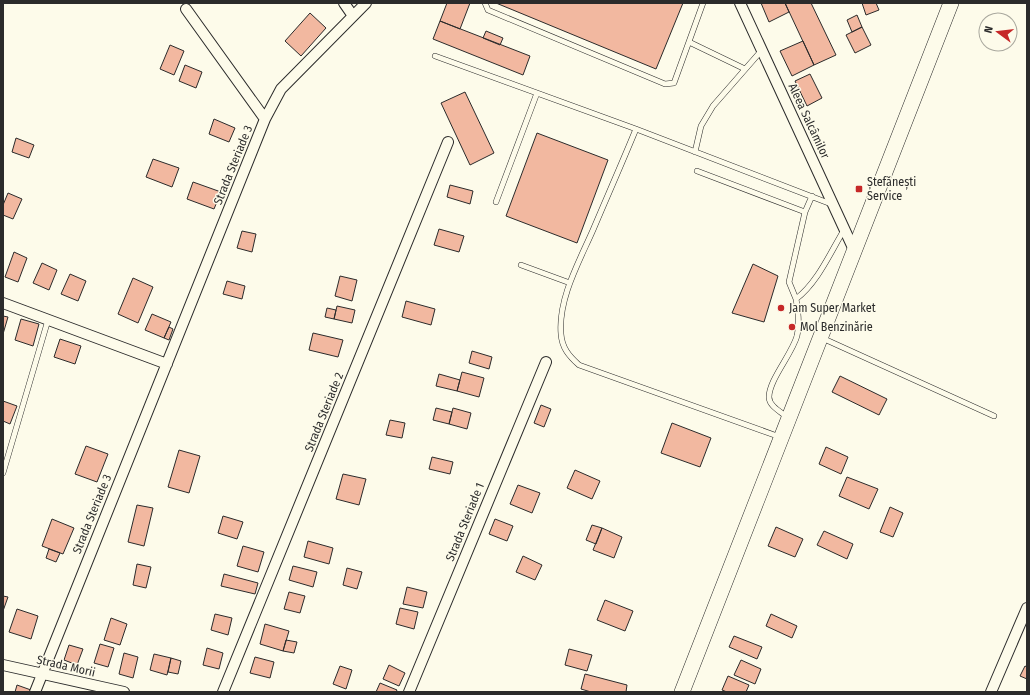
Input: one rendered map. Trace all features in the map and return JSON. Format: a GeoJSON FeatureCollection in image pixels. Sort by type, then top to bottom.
{"type":"FeatureCollection","features":[{"type":"Feature","properties":{"kind":"main road"},"geometry":{"type":"LineString","coordinates":[[682,692],[780,437],[951,3]]}},
{"type":"Feature","properties":{"kind":"street"},"geometry":{"type":"LineString","coordinates":[[344,3],[353,16]]}},
{"type":"Feature","properties":{"kind":"street","name":"Strada Steriade 3"},"geometry":{"type":"LineString","coordinates":[[36,692],[265,119],[281,89],[366,3]]}},
{"type":"Feature","properties":{"kind":"street","name":"Aleea Salcâmilor"},"geometry":{"type":"LineString","coordinates":[[740,3],[854,250]]}},
{"type":"Feature","properties":{"kind":"street"},"geometry":{"type":"LineString","coordinates":[[186,9],[265,119]]}},
{"type":"Feature","properties":{"kind":"street","name":"Strada Steriade 2"},"geometry":{"type":"LineString","coordinates":[[223,692],[448,142]]}},
{"type":"Feature","properties":{"kind":"street"},"geometry":{"type":"LineString","coordinates":[[3,303],[167,364]]}},
{"type":"Feature","properties":{"kind":"street","name":"Strada Steriade 1"},"geometry":{"type":"LineString","coordinates":[[409,692],[546,362]]}},
{"type":"Feature","properties":{"kind":"street"},"geometry":{"type":"LineString","coordinates":[[990,692],[1027,608]]}},
{"type":"Feature","properties":{"kind":"street","name":"Strada Morii"},"geometry":{"type":"LineString","coordinates":[[3,665],[124,692]]}},
{"type":"Feature","properties":{"kind":"lane"},"geometry":{"type":"LineString","coordinates":[[485,3],[488,10],[665,84],[674,83],[703,3]]}},
{"type":"Feature","properties":{"kind":"lane"},"geometry":{"type":"LineString","coordinates":[[689,42],[746,69]]}},
{"type":"Feature","properties":{"kind":"lane"},"geometry":{"type":"LineString","coordinates":[[695,152],[702,126],[713,106],[762,50]]}},
{"type":"Feature","properties":{"kind":"lane"},"geometry":{"type":"LineString","coordinates":[[435,56],[636,129],[834,205]]}},
{"type":"Feature","properties":{"kind":"lane"},"geometry":{"type":"LineString","coordinates":[[496,202],[537,93]]}},
{"type":"Feature","properties":{"kind":"lane"},"geometry":{"type":"LineString","coordinates":[[636,129],[570,283],[562,312],[560,335],[564,347],[570,357],[579,365],[780,437]]}},
{"type":"Feature","properties":{"kind":"lane"},"geometry":{"type":"LineString","coordinates":[[697,171],[805,212]]}},
{"type":"Feature","properties":{"kind":"lane"},"geometry":{"type":"LineString","coordinates":[[788,418],[773,406],[769,399],[771,386],[797,335],[798,317],[796,299],[789,282],[805,212],[812,196]]}},
{"type":"Feature","properties":{"kind":"lane"},"geometry":{"type":"LineString","coordinates":[[796,299],[806,291],[814,280],[844,229]]}},
{"type":"Feature","properties":{"kind":"lane"},"geometry":{"type":"LineString","coordinates":[[521,265],[570,283]]}},
{"type":"Feature","properties":{"kind":"lane"},"geometry":{"type":"LineString","coordinates":[[3,473],[48,320]]}},
{"type":"Feature","properties":{"kind":"lane"},"geometry":{"type":"LineString","coordinates":[[820,337],[994,416]]}},
{"type":"Feature","properties":{"kind":"building"},"geometry":{"type":"Polygon","coordinates":[[[447,3],[470,3],[460,29],[440,21],[447,3]]]}},
{"type":"Feature","properties":{"kind":"building"},"geometry":{"type":"Polygon","coordinates":[[[496,3],[683,3],[656,69],[496,3]]]}},
{"type":"Feature","properties":{"kind":"building"},"geometry":{"type":"Polygon","coordinates":[[[761,3],[785,3],[789,12],[769,22],[761,3]]]}},
{"type":"Feature","properties":{"kind":"building"},"geometry":{"type":"Polygon","coordinates":[[[785,3],[811,3],[836,55],[814,65],[785,3]]]}},
{"type":"Feature","properties":{"kind":"building"},"geometry":{"type":"Polygon","coordinates":[[[862,3],[876,3],[879,10],[866,15],[862,3]]]}},
{"type":"Feature","properties":{"kind":"building"},"geometry":{"type":"Polygon","coordinates":[[[310,13],[326,28],[301,56],[285,41],[310,13]]]}},
{"type":"Feature","properties":{"kind":"building"},"geometry":{"type":"Polygon","coordinates":[[[857,15],[862,27],[852,32],[847,20],[857,15]]]}},
{"type":"Feature","properties":{"kind":"building"},"geometry":{"type":"Polygon","coordinates":[[[440,21],[530,56],[523,75],[433,39],[440,21]]]}},
{"type":"Feature","properties":{"kind":"building"},"geometry":{"type":"Polygon","coordinates":[[[862,27],[871,45],[855,53],[846,35],[862,27]]]}},
{"type":"Feature","properties":{"kind":"building"},"geometry":{"type":"Polygon","coordinates":[[[486,31],[503,38],[500,45],[483,38],[486,31]]]}},
{"type":"Feature","properties":{"kind":"building"},"geometry":{"type":"Polygon","coordinates":[[[803,41],[814,65],[792,76],[780,51],[803,41]]]}},
{"type":"Feature","properties":{"kind":"building"},"geometry":{"type":"Polygon","coordinates":[[[170,45],[184,51],[174,75],[160,69],[170,45]]]}},
{"type":"Feature","properties":{"kind":"building"},"geometry":{"type":"Polygon","coordinates":[[[185,65],[202,72],[196,88],[179,81],[185,65]]]}},
{"type":"Feature","properties":{"kind":"building"},"geometry":{"type":"Polygon","coordinates":[[[810,74],[822,98],[807,106],[795,81],[810,74]]]}},
{"type":"Feature","properties":{"kind":"building"},"geometry":{"type":"Polygon","coordinates":[[[465,92],[494,153],[470,165],[441,103],[465,92]]]}},
{"type":"Feature","properties":{"kind":"building"},"geometry":{"type":"Polygon","coordinates":[[[214,119],[235,128],[229,142],[209,134],[214,119]]]}},
{"type":"Feature","properties":{"kind":"building"},"geometry":{"type":"Polygon","coordinates":[[[537,133],[608,160],[577,243],[506,216],[537,133]]]}},
{"type":"Feature","properties":{"kind":"building"},"geometry":{"type":"Polygon","coordinates":[[[16,138],[34,145],[29,158],[12,152],[16,138]]]}},
{"type":"Feature","properties":{"kind":"building"},"geometry":{"type":"Polygon","coordinates":[[[153,159],[179,168],[172,187],[146,177],[153,159]]]}},
{"type":"Feature","properties":{"kind":"building"},"geometry":{"type":"Polygon","coordinates":[[[193,182],[221,192],[214,209],[187,199],[193,182]]]}},
{"type":"Feature","properties":{"kind":"building"},"geometry":{"type":"Polygon","coordinates":[[[450,185],[473,191],[470,204],[447,197],[450,185]]]}},
{"type":"Feature","properties":{"kind":"building"},"geometry":{"type":"Polygon","coordinates":[[[8,193],[22,199],[13,219],[3,215],[3,205],[8,193]]]}},
{"type":"Feature","properties":{"kind":"building"},"geometry":{"type":"Polygon","coordinates":[[[439,229],[464,236],[459,252],[434,245],[439,229]]]}},
{"type":"Feature","properties":{"kind":"building"},"geometry":{"type":"Polygon","coordinates":[[[242,231],[256,234],[252,252],[237,248],[242,231]]]}},
{"type":"Feature","properties":{"kind":"building"},"geometry":{"type":"Polygon","coordinates":[[[14,252],[27,258],[18,282],[5,277],[14,252]]]}},
{"type":"Feature","properties":{"kind":"building"},"geometry":{"type":"Polygon","coordinates":[[[42,263],[57,270],[49,290],[33,283],[42,263]]]}},
{"type":"Feature","properties":{"kind":"building"},"geometry":{"type":"Polygon","coordinates":[[[753,264],[778,276],[764,322],[732,313],[753,264]]]}},
{"type":"Feature","properties":{"kind":"building"},"geometry":{"type":"Polygon","coordinates":[[[70,274],[86,281],[78,301],[61,294],[70,274]]]}},
{"type":"Feature","properties":{"kind":"building"},"geometry":{"type":"Polygon","coordinates":[[[340,276],[357,280],[352,301],[335,296],[340,276]]]}},
{"type":"Feature","properties":{"kind":"building"},"geometry":{"type":"Polygon","coordinates":[[[133,278],[153,287],[138,323],[118,314],[133,278]]]}},
{"type":"Feature","properties":{"kind":"building"},"geometry":{"type":"Polygon","coordinates":[[[227,281],[245,286],[242,299],[223,294],[227,281]]]}},
{"type":"Feature","properties":{"kind":"building"},"geometry":{"type":"Polygon","coordinates":[[[406,301],[435,309],[431,325],[402,317],[406,301]]]}},
{"type":"Feature","properties":{"kind":"building"},"geometry":{"type":"Polygon","coordinates":[[[337,306],[355,310],[352,323],[334,319],[337,306]]]}},
{"type":"Feature","properties":{"kind":"building"},"geometry":{"type":"Polygon","coordinates":[[[327,308],[336,310],[334,319],[325,317],[327,308]]]}},
{"type":"Feature","properties":{"kind":"building"},"geometry":{"type":"Polygon","coordinates":[[[152,314],[171,322],[164,338],[145,330],[152,314]]]}},
{"type":"Feature","properties":{"kind":"building"},"geometry":{"type":"Polygon","coordinates":[[[3,316],[8,317],[3,334],[3,316]]]}},
{"type":"Feature","properties":{"kind":"building"},"geometry":{"type":"Polygon","coordinates":[[[21,319],[39,324],[33,346],[15,340],[21,319]]]}},
{"type":"Feature","properties":{"kind":"building"},"geometry":{"type":"Polygon","coordinates":[[[169,327],[173,329],[169,340],[164,338],[169,327]]]}},
{"type":"Feature","properties":{"kind":"building"},"geometry":{"type":"Polygon","coordinates":[[[313,333],[343,340],[338,357],[309,350],[313,333]]]}},
{"type":"Feature","properties":{"kind":"building"},"geometry":{"type":"Polygon","coordinates":[[[60,339],[81,346],[75,364],[54,357],[60,339]]]}},
{"type":"Feature","properties":{"kind":"building"},"geometry":{"type":"Polygon","coordinates":[[[472,351],[492,357],[489,369],[469,363],[472,351]]]}},
{"type":"Feature","properties":{"kind":"building"},"geometry":{"type":"Polygon","coordinates":[[[462,372],[484,378],[479,397],[457,391],[462,372]]]}},
{"type":"Feature","properties":{"kind":"building"},"geometry":{"type":"Polygon","coordinates":[[[439,374],[460,380],[457,391],[436,386],[439,374]]]}},
{"type":"Feature","properties":{"kind":"building"},"geometry":{"type":"Polygon","coordinates":[[[840,376],[887,399],[879,415],[832,392],[840,376]]]}},
{"type":"Feature","properties":{"kind":"building"},"geometry":{"type":"Polygon","coordinates":[[[3,401],[17,406],[10,424],[3,421],[3,401]]]}},
{"type":"Feature","properties":{"kind":"building"},"geometry":{"type":"Polygon","coordinates":[[[541,405],[551,409],[544,427],[534,423],[541,405]]]}},
{"type":"Feature","properties":{"kind":"building"},"geometry":{"type":"Polygon","coordinates":[[[436,408],[452,412],[449,424],[433,420],[436,408]]]}},
{"type":"Feature","properties":{"kind":"building"},"geometry":{"type":"Polygon","coordinates":[[[453,408],[471,413],[467,429],[449,424],[453,408]]]}},
{"type":"Feature","properties":{"kind":"building"},"geometry":{"type":"Polygon","coordinates":[[[390,420],[405,423],[402,438],[386,435],[390,420]]]}},
{"type":"Feature","properties":{"kind":"building"},"geometry":{"type":"Polygon","coordinates":[[[672,423],[711,438],[700,467],[661,453],[672,423]]]}},
{"type":"Feature","properties":{"kind":"building"},"geometry":{"type":"Polygon","coordinates":[[[86,446],[108,454],[97,482],[75,474],[86,446]]]}},
{"type":"Feature","properties":{"kind":"building"},"geometry":{"type":"Polygon","coordinates":[[[826,447],[848,457],[841,474],[819,464],[826,447]]]}},
{"type":"Feature","properties":{"kind":"building"},"geometry":{"type":"Polygon","coordinates":[[[179,450],[200,456],[189,493],[168,487],[179,450]]]}},
{"type":"Feature","properties":{"kind":"building"},"geometry":{"type":"Polygon","coordinates":[[[432,457],[453,462],[450,474],[429,469],[432,457]]]}},
{"type":"Feature","properties":{"kind":"building"},"geometry":{"type":"Polygon","coordinates":[[[575,470],[600,481],[592,499],[567,488],[575,470]]]}},
{"type":"Feature","properties":{"kind":"building"},"geometry":{"type":"Polygon","coordinates":[[[343,474],[366,479],[359,505],[336,499],[343,474]]]}},
{"type":"Feature","properties":{"kind":"building"},"geometry":{"type":"Polygon","coordinates":[[[847,477],[878,489],[869,509],[839,496],[847,477]]]}},
{"type":"Feature","properties":{"kind":"building"},"geometry":{"type":"Polygon","coordinates":[[[518,485],[540,493],[532,513],[510,504],[518,485]]]}},
{"type":"Feature","properties":{"kind":"building"},"geometry":{"type":"Polygon","coordinates":[[[137,505],[153,508],[144,546],[128,542],[137,505]]]}},
{"type":"Feature","properties":{"kind":"building"},"geometry":{"type":"Polygon","coordinates":[[[890,507],[903,513],[893,537],[880,532],[890,507]]]}},
{"type":"Feature","properties":{"kind":"building"},"geometry":{"type":"Polygon","coordinates":[[[223,516],[243,522],[237,539],[218,533],[223,516]]]}},
{"type":"Feature","properties":{"kind":"building"},"geometry":{"type":"Polygon","coordinates":[[[52,519],[74,528],[63,554],[42,546],[52,519]]]}},
{"type":"Feature","properties":{"kind":"building"},"geometry":{"type":"Polygon","coordinates":[[[495,519],[513,526],[507,541],[489,534],[495,519]]]}},
{"type":"Feature","properties":{"kind":"building"},"geometry":{"type":"Polygon","coordinates":[[[592,525],[602,528],[596,544],[586,540],[592,525]]]}},
{"type":"Feature","properties":{"kind":"building"},"geometry":{"type":"Polygon","coordinates":[[[776,527],[803,539],[795,557],[768,546],[776,527]]]}},
{"type":"Feature","properties":{"kind":"building"},"geometry":{"type":"Polygon","coordinates":[[[602,528],[622,537],[614,558],[593,550],[602,528]]]}},
{"type":"Feature","properties":{"kind":"building"},"geometry":{"type":"Polygon","coordinates":[[[824,531],[853,544],[847,559],[817,545],[824,531]]]}},
{"type":"Feature","properties":{"kind":"building"},"geometry":{"type":"Polygon","coordinates":[[[308,541],[333,548],[329,564],[304,557],[308,541]]]}},
{"type":"Feature","properties":{"kind":"building"},"geometry":{"type":"Polygon","coordinates":[[[243,546],[264,552],[258,572],[237,566],[243,546]]]}},
{"type":"Feature","properties":{"kind":"building"},"geometry":{"type":"Polygon","coordinates":[[[49,549],[60,553],[56,562],[46,558],[49,549]]]}},
{"type":"Feature","properties":{"kind":"building"},"geometry":{"type":"Polygon","coordinates":[[[523,556],[542,565],[535,580],[516,572],[523,556]]]}},
{"type":"Feature","properties":{"kind":"building"},"geometry":{"type":"Polygon","coordinates":[[[137,564],[151,567],[146,588],[133,585],[137,564]]]}},
{"type":"Feature","properties":{"kind":"building"},"geometry":{"type":"Polygon","coordinates":[[[293,566],[317,572],[313,587],[289,580],[293,566]]]}},
{"type":"Feature","properties":{"kind":"building"},"geometry":{"type":"Polygon","coordinates":[[[347,568],[362,572],[357,589],[343,585],[347,568]]]}},
{"type":"Feature","properties":{"kind":"building"},"geometry":{"type":"Polygon","coordinates":[[[224,574],[258,583],[255,594],[221,586],[224,574]]]}},
{"type":"Feature","properties":{"kind":"building"},"geometry":{"type":"Polygon","coordinates":[[[407,587],[427,592],[423,608],[403,604],[407,587]]]}},
{"type":"Feature","properties":{"kind":"building"},"geometry":{"type":"Polygon","coordinates":[[[289,592],[305,596],[300,613],[284,609],[289,592]]]}},
{"type":"Feature","properties":{"kind":"building"},"geometry":{"type":"Polygon","coordinates":[[[3,596],[8,597],[3,611],[3,596]]]}},
{"type":"Feature","properties":{"kind":"building"},"geometry":{"type":"Polygon","coordinates":[[[605,600],[633,611],[625,631],[597,620],[605,600]]]}},
{"type":"Feature","properties":{"kind":"building"},"geometry":{"type":"Polygon","coordinates":[[[400,608],[418,612],[414,629],[396,624],[400,608]]]}},
{"type":"Feature","properties":{"kind":"building"},"geometry":{"type":"Polygon","coordinates":[[[17,609],[38,616],[31,639],[9,632],[17,609]]]}},
{"type":"Feature","properties":{"kind":"building"},"geometry":{"type":"Polygon","coordinates":[[[215,614],[232,618],[228,635],[211,630],[215,614]]]}},
{"type":"Feature","properties":{"kind":"building"},"geometry":{"type":"Polygon","coordinates":[[[771,614],[797,626],[792,638],[766,626],[771,614]]]}},
{"type":"Feature","properties":{"kind":"building"},"geometry":{"type":"Polygon","coordinates":[[[111,618],[127,624],[120,645],[104,640],[111,618]]]}},
{"type":"Feature","properties":{"kind":"building"},"geometry":{"type":"Polygon","coordinates":[[[265,624],[289,631],[283,651],[260,644],[265,624]]]}},
{"type":"Feature","properties":{"kind":"building"},"geometry":{"type":"Polygon","coordinates":[[[734,636],[762,647],[757,659],[729,647],[734,636]]]}},
{"type":"Feature","properties":{"kind":"building"},"geometry":{"type":"Polygon","coordinates":[[[286,640],[297,642],[294,653],[283,651],[286,640]]]}},
{"type":"Feature","properties":{"kind":"building"},"geometry":{"type":"Polygon","coordinates":[[[100,644],[114,648],[108,667],[94,663],[100,644]]]}},
{"type":"Feature","properties":{"kind":"building"},"geometry":{"type":"Polygon","coordinates":[[[69,645],[83,649],[77,665],[64,660],[69,645]]]}},
{"type":"Feature","properties":{"kind":"building"},"geometry":{"type":"Polygon","coordinates":[[[207,648],[223,653],[219,669],[203,665],[207,648]]]}},
{"type":"Feature","properties":{"kind":"building"},"geometry":{"type":"Polygon","coordinates":[[[569,649],[592,655],[587,671],[565,665],[569,649]]]}},
{"type":"Feature","properties":{"kind":"building"},"geometry":{"type":"Polygon","coordinates":[[[124,653],[138,657],[133,678],[119,674],[124,653]]]}},
{"type":"Feature","properties":{"kind":"building"},"geometry":{"type":"Polygon","coordinates":[[[154,654],[171,658],[167,675],[150,670],[154,654]]]}},
{"type":"Feature","properties":{"kind":"building"},"geometry":{"type":"Polygon","coordinates":[[[255,657],[274,662],[270,678],[250,673],[255,657]]]}},
{"type":"Feature","properties":{"kind":"building"},"geometry":{"type":"Polygon","coordinates":[[[171,658],[181,661],[178,674],[168,672],[171,658]]]}},
{"type":"Feature","properties":{"kind":"building"},"geometry":{"type":"Polygon","coordinates":[[[741,660],[761,669],[755,684],[734,675],[741,660]]]}},
{"type":"Feature","properties":{"kind":"building"},"geometry":{"type":"Polygon","coordinates":[[[389,665],[405,673],[399,686],[383,679],[389,665]]]}},
{"type":"Feature","properties":{"kind":"building"},"geometry":{"type":"Polygon","coordinates":[[[340,666],[352,670],[346,689],[333,684],[340,666]]]}},
{"type":"Feature","properties":{"kind":"building"},"geometry":{"type":"Polygon","coordinates":[[[1025,666],[1027,667],[1027,679],[1020,676],[1025,666]]]}},
{"type":"Feature","properties":{"kind":"building"},"geometry":{"type":"Polygon","coordinates":[[[585,674],[627,685],[626,692],[591,692],[581,689],[585,674]]]}},
{"type":"Feature","properties":{"kind":"building"},"geometry":{"type":"Polygon","coordinates":[[[728,676],[749,685],[746,692],[727,692],[722,690],[728,676]]]}},
{"type":"Feature","properties":{"kind":"building"},"geometry":{"type":"Polygon","coordinates":[[[380,683],[397,690],[396,692],[376,692],[380,683]]]}},
{"type":"Feature","properties":{"kind":"building"},"geometry":{"type":"Polygon","coordinates":[[[17,685],[31,690],[30,692],[15,692],[17,685]]]}},
{"type":"Feature","properties":{"kind":"place","name":"Ștefănești Service"},"geometry":{"type":"Point","coordinates":[859,189]}},
{"type":"Feature","properties":{"kind":"place","name":"Jam Super Market"},"geometry":{"type":"Point","coordinates":[781,308]}},
{"type":"Feature","properties":{"kind":"place","name":"Mol Benzinărie"},"geometry":{"type":"Point","coordinates":[792,327]}}]}
